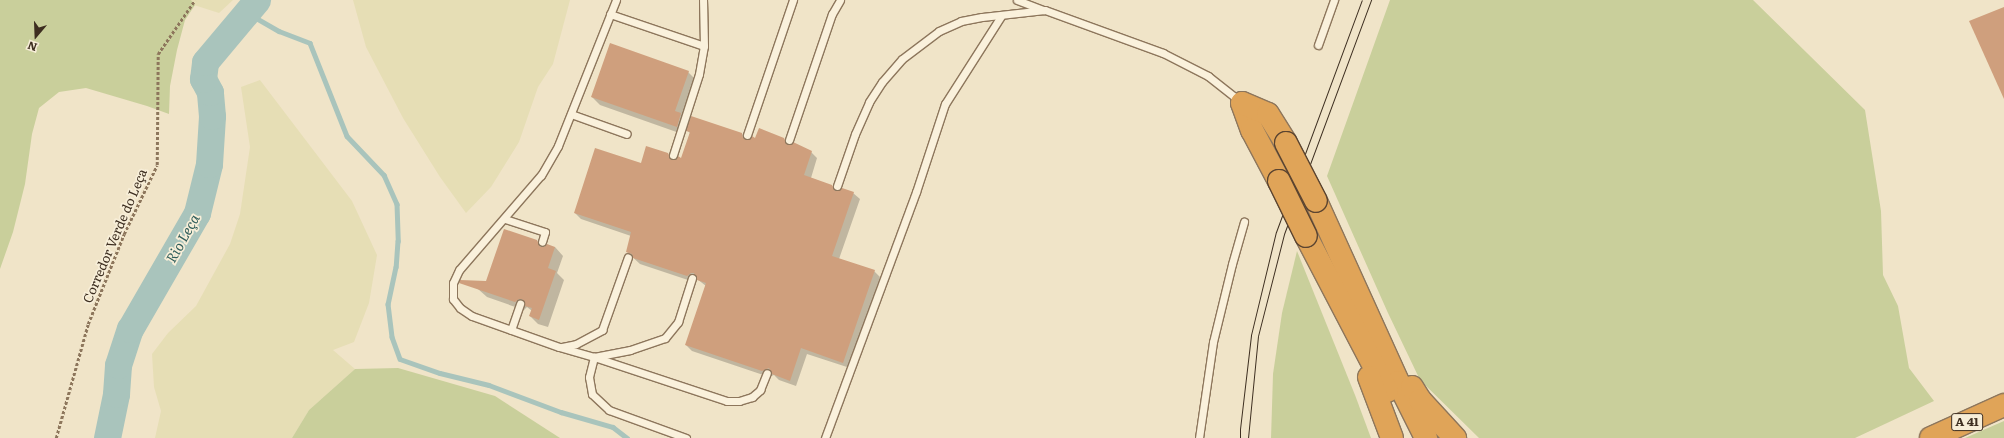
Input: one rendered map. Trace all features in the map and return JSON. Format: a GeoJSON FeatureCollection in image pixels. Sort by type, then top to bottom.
{"type":"FeatureCollection","features":[{"type":"Feature","properties":{"kind":"highway"},"geometry":{"type":"LineString","coordinates":[[1242,103],[1268,114],[1286,143],[1316,201],[1369,337],[1411,438]]}},
{"type":"Feature","properties":{"kind":"highway"},"geometry":{"type":"LineString","coordinates":[[1242,103],[1252,130],[1306,236],[1398,382],[1426,438]]}},
{"type":"Feature","properties":{"kind":"highway"},"geometry":{"type":"LineString","coordinates":[[1369,337],[1366,369],[1392,438]]}},
{"type":"Feature","properties":{"kind":"highway"},"geometry":{"type":"LineString","coordinates":[[1369,337],[1420,400],[1455,438]]}},
{"type":"Feature","properties":{"kind":"highway","name":"A 41"},"geometry":{"type":"LineString","coordinates":[[1931,438],[2004,405]]}},
{"type":"Feature","properties":{"kind":"lane"},"geometry":{"type":"LineString","coordinates":[[616,0],[558,146],[541,175],[459,270],[453,283],[453,298],[460,308],[472,316],[559,347],[727,401],[739,401],[752,397],[760,390],[767,373]]}},
{"type":"Feature","properties":{"kind":"lane"},"geometry":{"type":"LineString","coordinates":[[673,155],[698,74],[704,46],[703,0]]}},
{"type":"Feature","properties":{"kind":"lane"},"geometry":{"type":"LineString","coordinates":[[747,135],[793,0]]}},
{"type":"Feature","properties":{"kind":"lane"},"geometry":{"type":"LineString","coordinates":[[789,140],[832,14],[840,0]]}},
{"type":"Feature","properties":{"kind":"lane"},"geometry":{"type":"LineString","coordinates":[[1017,0],[1163,53],[1208,76],[1242,103]]}},
{"type":"Feature","properties":{"kind":"lane"},"geometry":{"type":"LineString","coordinates":[[1318,45],[1334,0]]}},
{"type":"Feature","properties":{"kind":"lane"},"geometry":{"type":"LineString","coordinates":[[837,186],[855,134],[869,102],[882,82],[902,59],[939,32],[961,21],[982,17],[1045,10]]}},
{"type":"Feature","properties":{"kind":"lane"},"geometry":{"type":"LineString","coordinates":[[610,14],[704,46]]}},
{"type":"Feature","properties":{"kind":"lane"},"geometry":{"type":"LineString","coordinates":[[825,438],[916,192],[945,104],[1001,16]]}},
{"type":"Feature","properties":{"kind":"lane"},"geometry":{"type":"LineString","coordinates":[[571,114],[627,134]]}},
{"type":"Feature","properties":{"kind":"lane"},"geometry":{"type":"LineString","coordinates":[[504,219],[545,232],[542,242]]}},
{"type":"Feature","properties":{"kind":"lane"},"geometry":{"type":"LineString","coordinates":[[1199,438],[1213,342],[1244,222]]}},
{"type":"Feature","properties":{"kind":"lane"},"geometry":{"type":"LineString","coordinates":[[559,347],[576,344],[602,330],[628,256]]}},
{"type":"Feature","properties":{"kind":"lane"},"geometry":{"type":"LineString","coordinates":[[594,357],[630,350],[665,338],[678,322],[692,278]]}},
{"type":"Feature","properties":{"kind":"lane"},"geometry":{"type":"LineString","coordinates":[[511,330],[520,304]]}},
{"type":"Feature","properties":{"kind":"lane"},"geometry":{"type":"LineString","coordinates":[[594,357],[588,377],[592,394],[609,410],[686,438]]}},
{"type":"Feature","properties":{"kind":"path","name":"Corredor Verde do Leça"},"geometry":{"type":"LineString","coordinates":[[56,438],[88,324],[124,234],[157,165],[158,54],[195,0]]}},
{"type":"Feature","properties":{"kind":"shaded area"},"geometry":{"type":"Polygon","coordinates":[[[191,0],[233,0],[219,13],[194,5],[191,0]]]}},
{"type":"Feature","properties":{"kind":"shaded area"},"geometry":{"type":"Polygon","coordinates":[[[353,0],[570,0],[553,64],[538,87],[519,142],[491,187],[466,213],[440,177],[403,118],[366,47],[353,0]]]}},
{"type":"Feature","properties":{"kind":"shaded area"},"geometry":{"type":"Polygon","coordinates":[[[260,80],[352,201],[377,255],[369,303],[354,342],[333,350],[355,369],[309,410],[292,438],[155,438],[161,411],[154,387],[152,354],[168,333],[196,306],[230,244],[240,214],[250,147],[241,87],[260,80]]]}},
{"type":"Feature","properties":{"kind":"green space"},"geometry":{"type":"Polygon","coordinates":[[[0,0],[191,0],[195,5],[185,20],[177,50],[170,86],[169,114],[86,88],[59,92],[39,108],[32,134],[25,184],[13,232],[0,269],[0,0]]]}},
{"type":"Feature","properties":{"kind":"green space"},"geometry":{"type":"Polygon","coordinates":[[[1390,0],[1753,0],[1865,110],[1881,211],[1883,275],[1898,306],[1909,368],[1934,401],[1855,438],[1479,438],[1420,380],[1388,313],[1327,176],[1390,0]]]}},
{"type":"Feature","properties":{"kind":"green space"},"geometry":{"type":"Polygon","coordinates":[[[1297,251],[1371,438],[1271,438],[1273,374],[1282,313],[1297,251]]]}},
{"type":"Feature","properties":{"kind":"green space"},"geometry":{"type":"Polygon","coordinates":[[[398,368],[495,396],[560,438],[292,438],[309,410],[355,369],[398,368]]]}},
{"type":"Feature","properties":{"kind":"green space"},"geometry":{"type":"Polygon","coordinates":[[[2004,421],[2004,438],[1965,438],[2004,421]]]}},
{"type":"Feature","properties":{"kind":"building"},"geometry":{"type":"Polygon","coordinates":[[[2004,7],[2004,99],[1969,21],[2004,7]]]}},
{"type":"Feature","properties":{"kind":"building"},"geometry":{"type":"Polygon","coordinates":[[[610,43],[689,71],[675,111],[681,113],[677,127],[591,97],[610,43]]]}},
{"type":"Feature","properties":{"kind":"building"},"geometry":{"type":"Polygon","coordinates":[[[691,116],[742,133],[743,138],[746,140],[752,136],[755,138],[759,128],[784,138],[787,145],[793,142],[812,151],[804,175],[832,185],[835,191],[842,188],[854,192],[832,256],[875,270],[843,363],[801,348],[790,381],[772,374],[769,368],[762,371],[685,345],[706,283],[697,280],[694,273],[687,276],[633,258],[632,254],[626,252],[631,232],[574,213],[595,148],[641,163],[646,146],[668,153],[671,160],[674,160],[678,156],[681,158],[690,132],[686,131],[691,116]]]}},
{"type":"Feature","properties":{"kind":"building"},"geometry":{"type":"Polygon","coordinates":[[[504,229],[537,240],[540,247],[544,247],[547,244],[555,247],[548,268],[556,271],[539,320],[529,316],[532,308],[525,306],[522,299],[515,302],[459,283],[460,280],[486,281],[504,229]]]}},
{"type":"Feature","properties":{"kind":"waterway","name":"Rio Leça"},"geometry":{"type":"LineString","coordinates":[[107,438],[116,394],[118,365],[130,329],[197,213],[209,164],[212,116],[210,92],[203,79],[205,62],[257,0]]}},
{"type":"Feature","properties":{"kind":"waterway"},"geometry":{"type":"LineString","coordinates":[[246,12],[279,31],[310,43],[347,136],[384,175],[397,204],[398,241],[396,267],[388,304],[392,337],[400,359],[440,373],[489,385],[561,412],[613,427],[627,438]]}},
{"type":"Feature","properties":{"kind":"tram line"},"geometry":{"type":"LineString","coordinates":[[1240,438],[1251,335],[1276,232],[1362,0]]}},
{"type":"Feature","properties":{"kind":"tram line"},"geometry":{"type":"LineString","coordinates":[[1248,438],[1258,336],[1284,234],[1371,0]]}}]}
